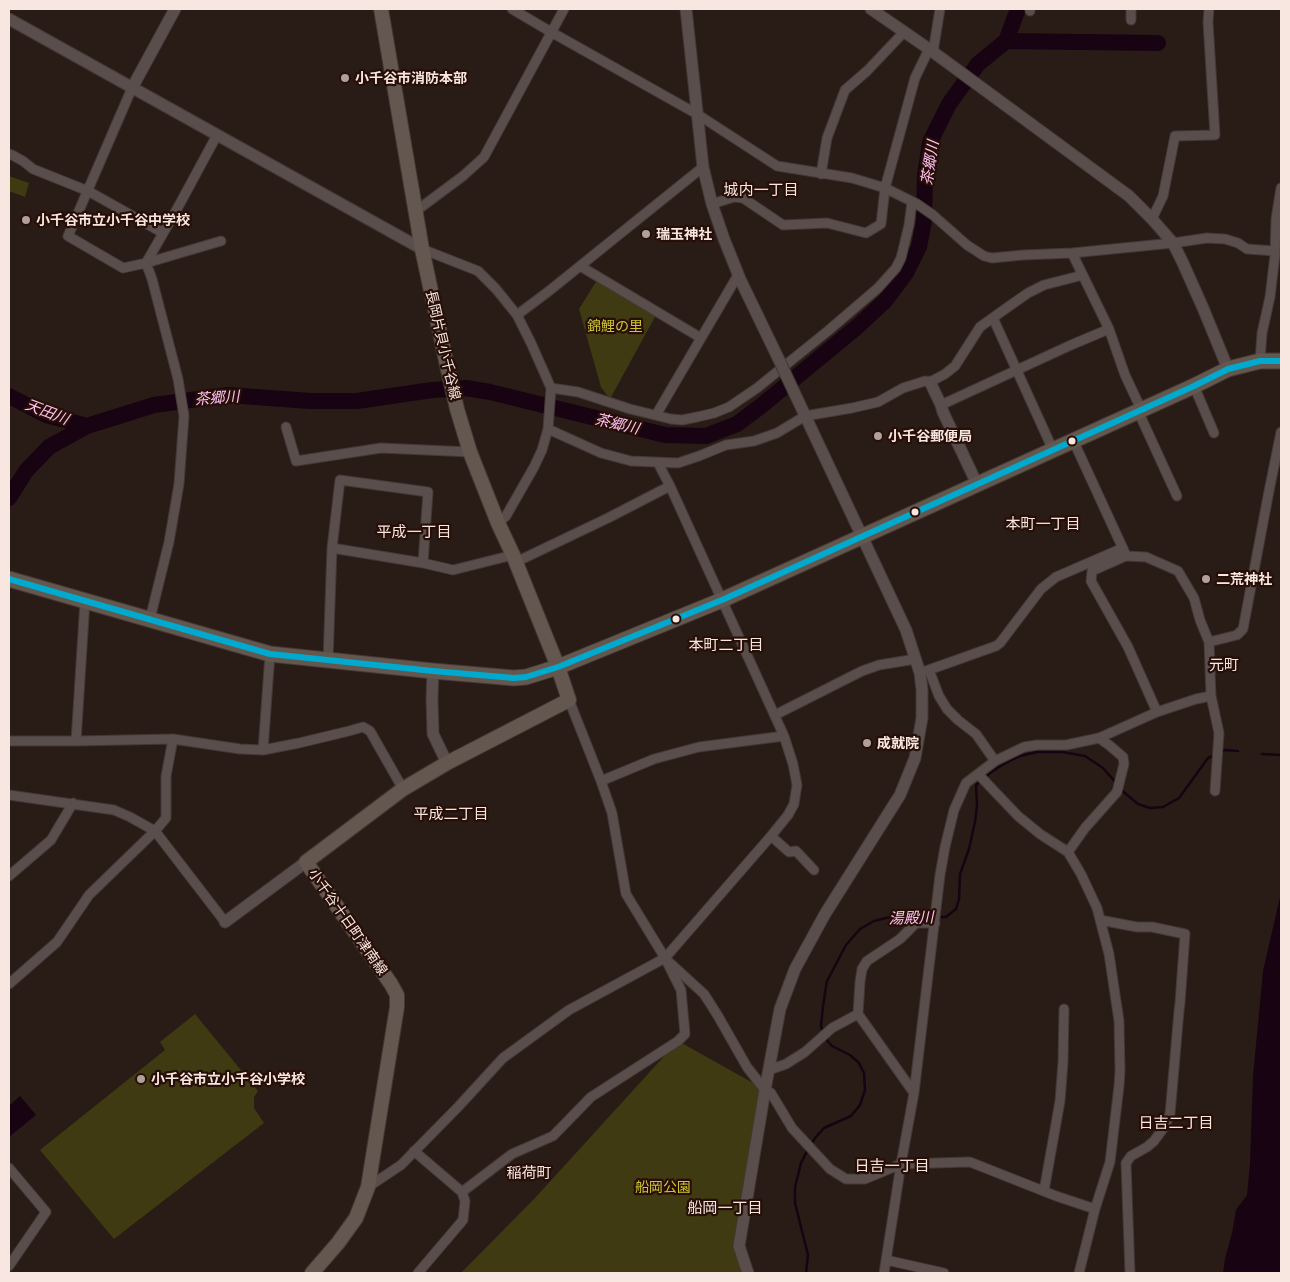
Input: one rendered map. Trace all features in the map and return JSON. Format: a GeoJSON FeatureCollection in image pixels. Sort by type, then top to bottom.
{"type":"FeatureCollection","features":[{"type":"Feature","properties":{"kind":"highway"},"geometry":{"type":"LineString","coordinates":[[9,579],[270,654],[433,671],[514,678],[526,677],[558,667],[722,600],[1228,369],[1260,360],[1281,360]]}},
{"type":"Feature","properties":{"kind":"main road","name":"長岡片貝小千谷線"},"geometry":{"type":"LineString","coordinates":[[381,9],[422,249],[457,409],[470,452],[558,667]]}},
{"type":"Feature","properties":{"kind":"main road"},"geometry":{"type":"LineString","coordinates":[[558,667],[569,700]]}},
{"type":"Feature","properties":{"kind":"main road","name":"小千谷十日町津南線"},"geometry":{"type":"LineString","coordinates":[[312,1273],[338,1243],[356,1218],[368,1186],[398,1007],[396,995],[391,984],[306,862],[403,789],[447,763],[569,700]]}},
{"type":"Feature","properties":{"kind":"street"},"geometry":{"type":"LineString","coordinates":[[175,9],[132,88],[68,236],[124,268],[221,241]]}},
{"type":"Feature","properties":{"kind":"street"},"geometry":{"type":"LineString","coordinates":[[512,9],[696,114],[777,166],[852,178],[885,188],[933,215],[967,245],[984,256],[992,258],[1072,253],[1173,244],[1207,238],[1225,239],[1238,243],[1246,249],[1277,255]]}},
{"type":"Feature","properties":{"kind":"street"},"geometry":{"type":"LineString","coordinates":[[416,211],[463,176],[484,157],[564,9]]}},
{"type":"Feature","properties":{"kind":"street"},"geometry":{"type":"LineString","coordinates":[[686,9],[703,167],[712,204],[738,275],[906,630],[916,659],[947,709],[976,734],[995,761]]}},
{"type":"Feature","properties":{"kind":"street"},"geometry":{"type":"LineString","coordinates":[[872,9],[1129,196],[1152,218],[1173,244],[1182,261],[1228,369]]}},
{"type":"Feature","properties":{"kind":"street"},"geometry":{"type":"LineString","coordinates":[[712,204],[734,196],[743,198],[783,225],[827,223],[866,234],[882,224],[885,188],[916,78],[931,51],[940,9]]}},
{"type":"Feature","properties":{"kind":"street"},"geometry":{"type":"LineString","coordinates":[[1131,9],[1131,20]]}},
{"type":"Feature","properties":{"kind":"street"},"geometry":{"type":"LineString","coordinates":[[1152,218],[1164,196],[1175,136],[1215,135],[1208,22],[1209,9]]}},
{"type":"Feature","properties":{"kind":"street"},"geometry":{"type":"LineString","coordinates":[[9,19],[422,249],[478,271],[496,289],[517,315],[531,343],[550,390],[548,429],[542,450],[506,516],[498,522]]}},
{"type":"Feature","properties":{"kind":"street"},"geometry":{"type":"LineString","coordinates":[[821,174],[827,138],[844,90],[867,71],[904,32]]}},
{"type":"Feature","properties":{"kind":"street"},"geometry":{"type":"LineString","coordinates":[[146,263],[217,135]]}},
{"type":"Feature","properties":{"kind":"street"},"geometry":{"type":"LineString","coordinates":[[9,154],[33,169],[88,191],[163,234]]}},
{"type":"Feature","properties":{"kind":"street"},"geometry":{"type":"LineString","coordinates":[[517,315],[703,167]]}},
{"type":"Feature","properties":{"kind":"street"},"geometry":{"type":"LineString","coordinates":[[1260,360],[1262,333],[1277,255],[1276,218],[1281,188]]}},
{"type":"Feature","properties":{"kind":"street"},"geometry":{"type":"LineString","coordinates":[[550,390],[578,392],[630,409],[682,420],[714,413],[729,407],[757,388],[878,288],[896,268],[901,258],[914,203]]}},
{"type":"Feature","properties":{"kind":"street"},"geometry":{"type":"LineString","coordinates":[[1072,253],[1109,329],[1125,375],[1177,496]]}},
{"type":"Feature","properties":{"kind":"street"},"geometry":{"type":"LineString","coordinates":[[146,263],[152,279],[178,379],[184,416],[179,484],[169,542],[150,619]]}},
{"type":"Feature","properties":{"kind":"street"},"geometry":{"type":"LineString","coordinates":[[580,266],[702,338]]}},
{"type":"Feature","properties":{"kind":"street"},"geometry":{"type":"LineString","coordinates":[[656,415],[738,275]]}},
{"type":"Feature","properties":{"kind":"street"},"geometry":{"type":"LineString","coordinates":[[548,429],[602,452],[631,461],[678,463],[726,445],[754,441],[777,433],[805,416],[878,402],[903,388],[925,381],[930,382],[946,374],[955,366],[980,327],[1044,285],[1083,275]]}},
{"type":"Feature","properties":{"kind":"street"},"geometry":{"type":"LineString","coordinates":[[993,318],[1053,450]]}},
{"type":"Feature","properties":{"kind":"street"},"geometry":{"type":"LineString","coordinates":[[942,405],[1109,329]]}},
{"type":"Feature","properties":{"kind":"street"},"geometry":{"type":"LineString","coordinates":[[930,382],[977,484]]}},
{"type":"Feature","properties":{"kind":"street"},"geometry":{"type":"LineString","coordinates":[[1194,386],[1214,433]]}},
{"type":"Feature","properties":{"kind":"street"},"geometry":{"type":"LineString","coordinates":[[286,427],[296,461],[381,448],[470,452]]}},
{"type":"Feature","properties":{"kind":"street"},"geometry":{"type":"LineString","coordinates":[[1209,642],[1237,636],[1244,629],[1281,432]]}},
{"type":"Feature","properties":{"kind":"street"},"geometry":{"type":"LineString","coordinates":[[1073,440],[1124,552]]}},
{"type":"Feature","properties":{"kind":"street"},"geometry":{"type":"LineString","coordinates":[[368,1186],[401,1165],[503,1058],[569,1010],[665,958],[771,836],[788,815],[794,804],[797,785],[793,764],[784,736],[658,463]]}},
{"type":"Feature","properties":{"kind":"street"},"geometry":{"type":"LineString","coordinates":[[328,661],[332,548],[340,480],[428,492],[423,563]]}},
{"type":"Feature","properties":{"kind":"street"},"geometry":{"type":"LineString","coordinates":[[332,548],[423,563],[453,570],[514,558],[608,518],[670,486]]}},
{"type":"Feature","properties":{"kind":"street"},"geometry":{"type":"LineString","coordinates":[[1124,552],[1092,571],[1091,581],[1128,647],[1157,712]]}},
{"type":"Feature","properties":{"kind":"street"},"geometry":{"type":"LineString","coordinates":[[924,672],[996,646],[1042,589],[1056,577],[1124,552],[1146,557],[1178,571],[1194,598],[1209,642],[1212,696],[1219,733],[1216,791]]}},
{"type":"Feature","properties":{"kind":"street"},"geometry":{"type":"LineString","coordinates":[[76,741],[85,601]]}},
{"type":"Feature","properties":{"kind":"street"},"geometry":{"type":"LineString","coordinates":[[263,750],[270,654]]}},
{"type":"Feature","properties":{"kind":"street"},"geometry":{"type":"LineString","coordinates":[[775,715],[862,671],[879,665],[916,659]]}},
{"type":"Feature","properties":{"kind":"street"},"geometry":{"type":"LineString","coordinates":[[433,671],[433,734],[447,763]]}},
{"type":"Feature","properties":{"kind":"street"},"geometry":{"type":"LineString","coordinates":[[748,1273],[739,1246],[780,1009],[795,969],[825,914],[900,794],[915,758],[922,718],[924,672]]}},
{"type":"Feature","properties":{"kind":"street"},"geometry":{"type":"LineString","coordinates":[[884,1273],[914,1093],[940,875],[954,810],[966,782],[981,777],[995,761],[1024,747],[1084,743],[1157,712],[1196,699],[1212,696]]}},
{"type":"Feature","properties":{"kind":"street"},"geometry":{"type":"LineString","coordinates":[[462,1192],[512,1154],[552,1136],[591,1097],[678,1041],[685,1034],[681,990],[665,958],[626,894],[612,814],[569,700]]}},
{"type":"Feature","properties":{"kind":"street"},"geometry":{"type":"LineString","coordinates":[[9,741],[173,739],[240,750],[263,750],[349,732],[363,727],[370,731],[403,789]]}},
{"type":"Feature","properties":{"kind":"street"},"geometry":{"type":"LineString","coordinates":[[601,781],[654,759],[699,747],[784,736]]}},
{"type":"Feature","properties":{"kind":"street"},"geometry":{"type":"LineString","coordinates":[[1068,852],[1085,828],[1117,792],[1124,764],[1123,757],[1099,738]]}},
{"type":"Feature","properties":{"kind":"street"},"geometry":{"type":"LineString","coordinates":[[9,984],[57,942],[89,895],[166,818],[166,776],[173,739]]}},
{"type":"Feature","properties":{"kind":"street"},"geometry":{"type":"LineString","coordinates":[[981,777],[1018,816],[1040,834],[1068,852],[1097,908],[1109,954],[1118,1021],[1119,1086],[1110,1162],[1079,1273]]}},
{"type":"Feature","properties":{"kind":"street"},"geometry":{"type":"LineString","coordinates":[[9,795],[114,810],[130,816],[155,831],[225,922],[306,862]]}},
{"type":"Feature","properties":{"kind":"street"},"geometry":{"type":"LineString","coordinates":[[9,876],[51,840],[73,804]]}},
{"type":"Feature","properties":{"kind":"street"},"geometry":{"type":"LineString","coordinates":[[771,836],[789,852],[796,851],[814,870]]}},
{"type":"Feature","properties":{"kind":"street"},"geometry":{"type":"LineString","coordinates":[[914,1093],[858,1014],[860,982],[862,969],[867,961],[900,939],[915,924],[936,919]]}},
{"type":"Feature","properties":{"kind":"street"},"geometry":{"type":"LineString","coordinates":[[1100,920],[1137,927],[1152,927],[1185,934],[1170,1114],[1165,1126],[1154,1141],[1130,1156],[1126,1162],[1130,1273]]}},
{"type":"Feature","properties":{"kind":"street"},"geometry":{"type":"LineString","coordinates":[[665,958],[704,994],[747,1067],[765,1090],[771,1093],[792,1128],[830,1169],[846,1179],[865,1179],[901,1164],[970,1162],[1096,1209]]}},
{"type":"Feature","properties":{"kind":"street"},"geometry":{"type":"LineString","coordinates":[[1044,1191],[1060,1102],[1064,1009]]}},
{"type":"Feature","properties":{"kind":"street"},"geometry":{"type":"LineString","coordinates":[[769,1070],[786,1064],[805,1052],[832,1028],[858,1014]]}},
{"type":"Feature","properties":{"kind":"street"},"geometry":{"type":"LineString","coordinates":[[414,1152],[462,1192],[465,1201],[462,1220],[418,1273]]}},
{"type":"Feature","properties":{"kind":"street"},"geometry":{"type":"LineString","coordinates":[[1110,1162],[1126,1162]]}},
{"type":"Feature","properties":{"kind":"street"},"geometry":{"type":"LineString","coordinates":[[9,1168],[46,1212],[9,1266]]}},
{"type":"Feature","properties":{"kind":"street"},"geometry":{"type":"LineString","coordinates":[[886,1260],[944,1273]]}},
{"type":"Feature","properties":{"kind":"green space"},"geometry":{"type":"Polygon","coordinates":[[[9,176],[29,183],[25,197],[9,191],[9,176]]]}},
{"type":"Feature","properties":{"kind":"green space","name":"錦鯉の里"},"geometry":{"type":"Polygon","coordinates":[[[597,280],[656,315],[610,399],[601,387],[579,309],[597,280]]]}},
{"type":"Feature","properties":{"kind":"green space"},"geometry":{"type":"Polygon","coordinates":[[[195,1014],[258,1091],[254,1097],[254,1108],[264,1123],[114,1239],[40,1150],[165,1050],[160,1042],[195,1014]]]}},
{"type":"Feature","properties":{"kind":"green space","name":"船岡公園"},"geometry":{"type":"Polygon","coordinates":[[[678,1041],[771,1093],[739,1246],[748,1273],[461,1273],[535,1198],[678,1041]]]}},
{"type":"Feature","properties":{"kind":"shaded area"},"geometry":{"type":"Polygon","coordinates":[[[1281,893],[1281,1273],[1223,1273],[1236,1210],[1247,1195],[1253,1076],[1263,971],[1281,893]]]}},
{"type":"Feature","properties":{"kind":"shaded area"},"geometry":{"type":"Polygon","coordinates":[[[20,1096],[36,1115],[9,1137],[9,1106],[20,1096]]]}},
{"type":"Feature","properties":{"kind":"waterway","name":"茶郷川"},"geometry":{"type":"LineString","coordinates":[[9,498],[26,471],[49,447],[87,426],[154,405],[228,395],[310,401],[357,401],[432,390],[466,388],[490,392],[665,435],[706,436],[737,424],[857,327],[885,301],[906,273],[919,247],[924,221],[925,176],[930,142],[949,104],[978,64],[1006,41],[1018,9]]}},
{"type":"Feature","properties":{"kind":"waterway"},"geometry":{"type":"LineString","coordinates":[[1006,41],[1158,43]]}},
{"type":"Feature","properties":{"kind":"waterway","name":"天田川"},"geometry":{"type":"LineString","coordinates":[[9,396],[46,415],[87,426]]}},
{"type":"Feature","properties":{"kind":"waterway","name":"湯殿川"},"geometry":{"type":"LineString","coordinates":[[1220,752],[1225,750],[1238,751]]}},
{"type":"Feature","properties":{"kind":"waterway","name":"湯殿川"},"geometry":{"type":"LineString","coordinates":[[938,917],[946,917],[956,909],[959,899],[960,874],[969,849],[975,822],[977,806],[976,785],[990,773],[1020,756],[1037,752],[1062,752],[1085,756],[1103,768],[1117,784]]}},
{"type":"Feature","properties":{"kind":"waterway","name":"湯殿川"},"geometry":{"type":"LineString","coordinates":[[1262,754],[1281,755]]}},
{"type":"Feature","properties":{"kind":"waterway","name":"湯殿川"},"geometry":{"type":"LineString","coordinates":[[1120,789],[1138,804],[1150,808],[1163,807],[1179,798],[1208,758],[1215,755]]}},
{"type":"Feature","properties":{"kind":"waterway","name":"湯殿川"},"geometry":{"type":"LineString","coordinates":[[823,1033],[821,1026],[827,981],[846,945],[860,929],[874,921],[890,917],[932,917]]}},
{"type":"Feature","properties":{"kind":"waterway","name":"湯殿川"},"geometry":{"type":"LineString","coordinates":[[811,1145],[824,1128],[851,1116],[860,1105],[865,1090],[864,1073],[859,1063],[850,1055],[832,1046],[825,1038]]}},
{"type":"Feature","properties":{"kind":"waterway","name":"湯殿川"},"geometry":{"type":"LineString","coordinates":[[806,1273],[808,1255],[795,1203],[795,1187],[801,1163],[808,1149]]}},
{"type":"Feature","properties":{"kind":"transit line"},"geometry":{"type":"LineString","coordinates":[[9,579],[270,654],[433,671],[514,678],[526,677],[558,667],[722,600],[1228,369],[1260,361],[1281,361]]}},
{"type":"Feature","properties":{"kind":"place","name":"小千谷市消防本部"},"geometry":{"type":"Point","coordinates":[345,78]}},
{"type":"Feature","properties":{"kind":"place","name":"小千谷市立小千谷中学校"},"geometry":{"type":"Point","coordinates":[26,220]}},
{"type":"Feature","properties":{"kind":"place","name":"瑞玉神社"},"geometry":{"type":"Point","coordinates":[646,234]}},
{"type":"Feature","properties":{"kind":"place","name":"小千谷郵便局"},"geometry":{"type":"Point","coordinates":[878,436]}},
{"type":"Feature","properties":{"kind":"place","name":"二荒神社"},"geometry":{"type":"Point","coordinates":[1206,579]}},
{"type":"Feature","properties":{"kind":"place","name":"成就院"},"geometry":{"type":"Point","coordinates":[867,743]}},
{"type":"Feature","properties":{"kind":"place","name":"小千谷市立小千谷小学校"},"geometry":{"type":"Point","coordinates":[141,1079]}},
{"type":"Feature","properties":{"kind":"district","name":"城内一丁目"},"geometry":{"type":"Point","coordinates":[761,190]}},
{"type":"Feature","properties":{"kind":"district","name":"本町一丁目"},"geometry":{"type":"Point","coordinates":[1043,524]}},
{"type":"Feature","properties":{"kind":"district","name":"平成一丁目"},"geometry":{"type":"Point","coordinates":[414,532]}},
{"type":"Feature","properties":{"kind":"district","name":"本町二丁目"},"geometry":{"type":"Point","coordinates":[726,645]}},
{"type":"Feature","properties":{"kind":"district","name":"元町"},"geometry":{"type":"Point","coordinates":[1224,665]}},
{"type":"Feature","properties":{"kind":"district","name":"平成二丁目"},"geometry":{"type":"Point","coordinates":[451,814]}},
{"type":"Feature","properties":{"kind":"district","name":"日吉二丁目"},"geometry":{"type":"Point","coordinates":[1176,1123]}},
{"type":"Feature","properties":{"kind":"district","name":"日吉一丁目"},"geometry":{"type":"Point","coordinates":[892,1166]}},
{"type":"Feature","properties":{"kind":"district","name":"稲荷町"},"geometry":{"type":"Point","coordinates":[529,1173]}},
{"type":"Feature","properties":{"kind":"district","name":"船岡一丁目"},"geometry":{"type":"Point","coordinates":[725,1208]}}]}
